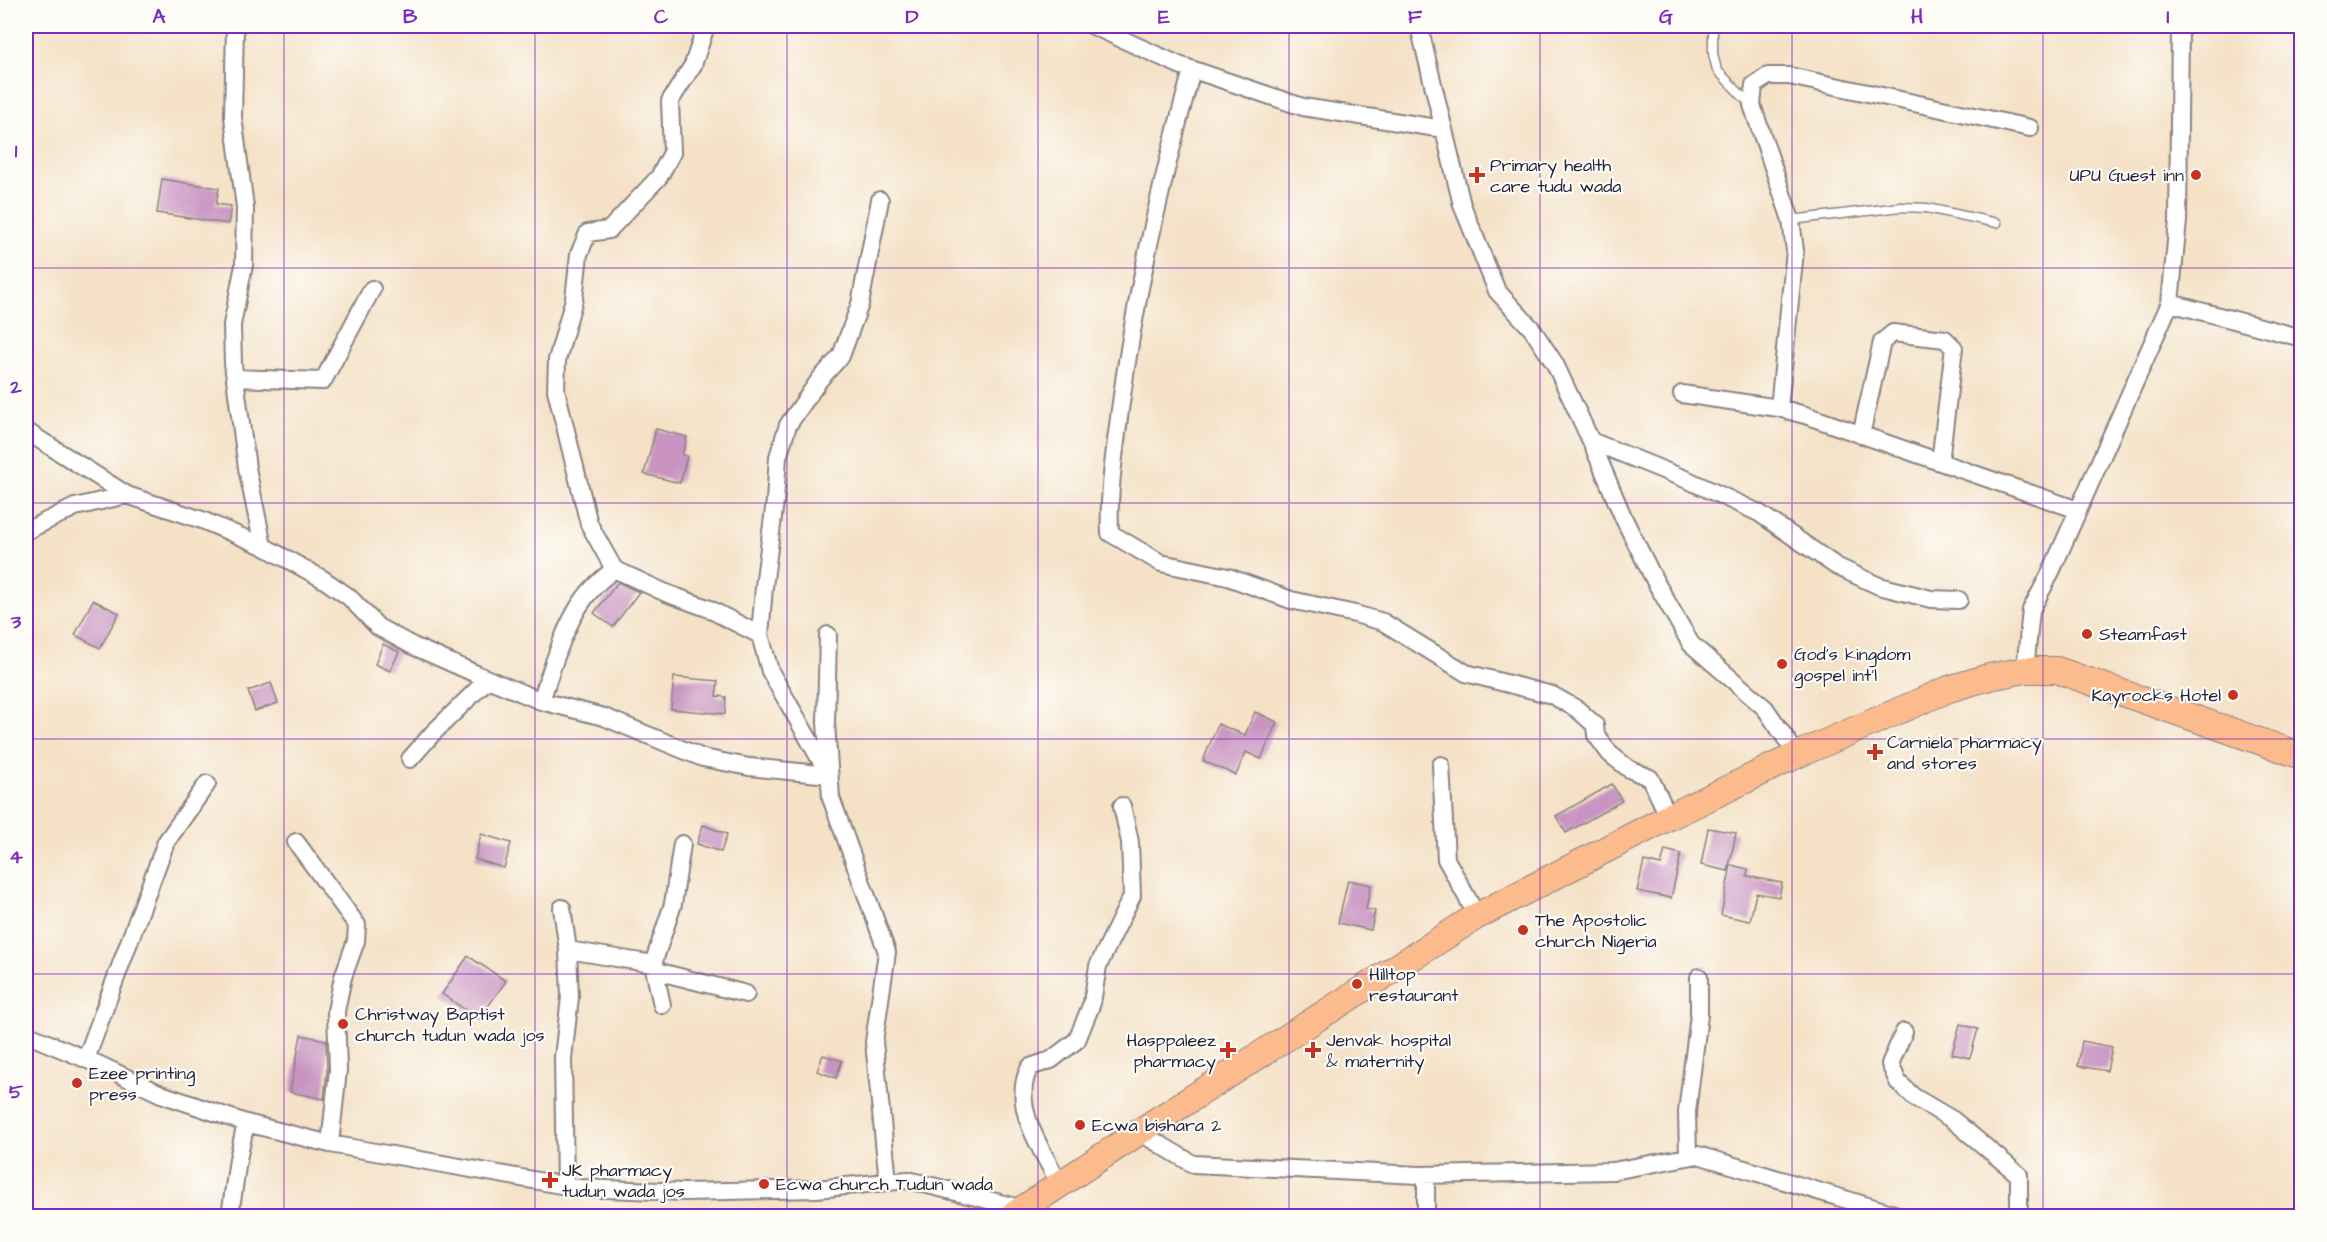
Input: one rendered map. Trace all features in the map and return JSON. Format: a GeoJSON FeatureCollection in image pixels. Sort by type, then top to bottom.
{"type":"FeatureCollection","features":[{"type":"Feature","properties":{"kind":"main road"},"geometry":{"type":"LineString","coordinates":[[1018,1213],[1139,1132],[1477,916],[1669,817],[1797,755],[1950,689],[1989,676],[2025,670],[2057,670],[2301,756]]}},
{"type":"Feature","properties":{"kind":"street"},"geometry":{"type":"LineString","coordinates":[[235,26],[233,117],[245,207],[244,265],[232,325],[235,378],[247,468],[263,546]]}},
{"type":"Feature","properties":{"kind":"street"},"geometry":{"type":"LineString","coordinates":[[706,26],[693,65],[670,101],[672,153],[659,177],[609,230],[588,233],[583,243],[579,254],[574,299],[557,360],[556,390],[589,525],[614,570],[707,608],[760,635]]}},
{"type":"Feature","properties":{"kind":"street"},"geometry":{"type":"LineString","coordinates":[[1094,26],[1192,70],[1303,107],[1443,129]]}},
{"type":"Feature","properties":{"kind":"street"},"geometry":{"type":"LineString","coordinates":[[1419,26],[1462,205],[1497,291],[1532,329],[1555,364],[1591,441],[1623,519],[1691,644],[1766,708],[1797,755]]}},
{"type":"Feature","properties":{"kind":"street"},"geometry":{"type":"LineString","coordinates":[[2025,670],[2031,610],[2050,574],[2170,303],[2178,221],[2180,26]]}},
{"type":"Feature","properties":{"kind":"street"},"geometry":{"type":"LineString","coordinates":[[1192,70],[1154,213],[1128,346],[1109,502],[1110,533],[1161,563],[1228,577],[1291,600],[1383,622],[1466,673],[1552,695],[1578,709],[1595,725],[1596,735],[1610,754],[1629,769],[1650,778],[1669,817]]}},
{"type":"Feature","properties":{"kind":"street"},"geometry":{"type":"LineString","coordinates":[[1779,408],[1795,251],[1791,220],[1752,105],[1754,85],[1768,76],[1789,76],[2030,128]]}},
{"type":"Feature","properties":{"kind":"street"},"geometry":{"type":"LineString","coordinates":[[829,775],[770,671],[760,635],[778,457],[788,425],[820,379],[841,356],[861,304],[880,200]]}},
{"type":"Feature","properties":{"kind":"street"},"geometry":{"type":"LineString","coordinates":[[235,378],[323,381],[372,289]]}},
{"type":"Feature","properties":{"kind":"street"},"geometry":{"type":"LineString","coordinates":[[2170,303],[2301,338]]}},
{"type":"Feature","properties":{"kind":"street"},"geometry":{"type":"LineString","coordinates":[[1861,435],[1882,342],[1893,333],[1945,339],[1954,348],[1940,462]]}},
{"type":"Feature","properties":{"kind":"street"},"geometry":{"type":"LineString","coordinates":[[1682,394],[1779,408],[2078,510]]}},
{"type":"Feature","properties":{"kind":"street"},"geometry":{"type":"LineString","coordinates":[[26,432],[127,495],[202,520],[263,546],[332,585],[349,597],[378,627],[413,646],[488,679],[541,701],[604,717],[703,758],[749,767],[829,775]]}},
{"type":"Feature","properties":{"kind":"street"},"geometry":{"type":"LineString","coordinates":[[1591,441],[1690,481],[1759,513],[1836,566],[1879,586],[1931,599],[1959,600]]}},
{"type":"Feature","properties":{"kind":"street"},"geometry":{"type":"LineString","coordinates":[[26,531],[75,507],[127,495]]}},
{"type":"Feature","properties":{"kind":"street"},"geometry":{"type":"LineString","coordinates":[[541,701],[554,660],[577,610],[592,588],[614,570]]}},
{"type":"Feature","properties":{"kind":"street"},"geometry":{"type":"LineString","coordinates":[[828,635],[826,722],[831,798],[887,952],[874,1042],[888,1182]]}},
{"type":"Feature","properties":{"kind":"street"},"geometry":{"type":"LineString","coordinates":[[410,759],[488,679]]}},
{"type":"Feature","properties":{"kind":"street"},"geometry":{"type":"LineString","coordinates":[[1441,765],[1446,859],[1477,916]]}},
{"type":"Feature","properties":{"kind":"street"},"geometry":{"type":"LineString","coordinates":[[86,1059],[166,842],[207,783]]}},
{"type":"Feature","properties":{"kind":"street"},"geometry":{"type":"LineString","coordinates":[[1060,1185],[1025,1116],[1024,1078],[1030,1067],[1051,1060],[1077,1040],[1092,1003],[1098,966],[1132,896],[1130,842],[1122,806]]}},
{"type":"Feature","properties":{"kind":"street"},"geometry":{"type":"LineString","coordinates":[[296,842],[357,925],[357,941],[343,977],[336,1011],[338,1070],[330,1144]]}},
{"type":"Feature","properties":{"kind":"street"},"geometry":{"type":"LineString","coordinates":[[662,1005],[653,964],[673,904],[682,844]]}},
{"type":"Feature","properties":{"kind":"street"},"geometry":{"type":"LineString","coordinates":[[562,908],[568,950],[570,997],[563,1058],[565,1185]]}},
{"type":"Feature","properties":{"kind":"street"},"geometry":{"type":"LineString","coordinates":[[568,950],[653,964],[660,972],[746,994]]}},
{"type":"Feature","properties":{"kind":"street"},"geometry":{"type":"LineString","coordinates":[[1688,1157],[1688,1112],[1699,1016],[1699,977]]}},
{"type":"Feature","properties":{"kind":"street"},"geometry":{"type":"LineString","coordinates":[[1905,1032],[1890,1064],[1898,1082],[1914,1097],[1953,1120],[2019,1175],[2019,1216]]}},
{"type":"Feature","properties":{"kind":"street"},"geometry":{"type":"LineString","coordinates":[[26,1034],[161,1094],[246,1123],[330,1144],[565,1185],[685,1192],[816,1190],[908,1180],[1018,1213]]}},
{"type":"Feature","properties":{"kind":"street"},"geometry":{"type":"LineString","coordinates":[[230,1216],[246,1123]]}},
{"type":"Feature","properties":{"kind":"street"},"geometry":{"type":"LineString","coordinates":[[1139,1132],[1193,1164],[1426,1175],[1613,1171],[1698,1155],[1901,1216]]}},
{"type":"Feature","properties":{"kind":"street"},"geometry":{"type":"LineString","coordinates":[[1426,1175],[1426,1216]]}},
{"type":"Feature","properties":{"kind":"lane"},"geometry":{"type":"LineString","coordinates":[[1713,26],[1713,54],[1717,70],[1752,105]]}},
{"type":"Feature","properties":{"kind":"lane"},"geometry":{"type":"LineString","coordinates":[[1791,220],[1901,207],[1927,208],[1997,223]]}},
{"type":"Feature","properties":{"kind":"building"},"geometry":{"type":"Polygon","coordinates":[[[162,179],[219,188],[216,204],[231,206],[228,224],[157,213],[162,179]]]}},
{"type":"Feature","properties":{"kind":"building"},"geometry":{"type":"Polygon","coordinates":[[[656,429],[687,437],[682,455],[687,456],[680,483],[644,474],[656,429]]]}},
{"type":"Feature","properties":{"kind":"building"},"geometry":{"type":"Polygon","coordinates":[[[618,582],[639,592],[613,627],[594,613],[618,582]]]}},
{"type":"Feature","properties":{"kind":"building"},"geometry":{"type":"Polygon","coordinates":[[[93,600],[119,613],[100,648],[75,635],[93,600]]]}},
{"type":"Feature","properties":{"kind":"building"},"geometry":{"type":"Polygon","coordinates":[[[383,644],[399,652],[390,671],[375,664],[383,644]]]}},
{"type":"Feature","properties":{"kind":"building"},"geometry":{"type":"Polygon","coordinates":[[[674,677],[718,681],[716,696],[726,697],[725,714],[671,709],[674,677]]]}},
{"type":"Feature","properties":{"kind":"building"},"geometry":{"type":"Polygon","coordinates":[[[271,683],[278,703],[255,711],[248,691],[271,683]]]}},
{"type":"Feature","properties":{"kind":"building"},"geometry":{"type":"Polygon","coordinates":[[[1255,712],[1277,722],[1261,759],[1246,752],[1236,775],[1203,761],[1218,724],[1245,735],[1255,712]]]}},
{"type":"Feature","properties":{"kind":"building"},"geometry":{"type":"Polygon","coordinates":[[[1612,784],[1622,801],[1566,833],[1556,816],[1612,784]]]}},
{"type":"Feature","properties":{"kind":"building"},"geometry":{"type":"Polygon","coordinates":[[[703,825],[727,834],[721,852],[697,844],[703,825]]]}},
{"type":"Feature","properties":{"kind":"building"},"geometry":{"type":"Polygon","coordinates":[[[1708,828],[1736,833],[1728,871],[1701,865],[1708,828]]]}},
{"type":"Feature","properties":{"kind":"building"},"geometry":{"type":"Polygon","coordinates":[[[481,834],[511,843],[504,868],[475,859],[481,834]]]}},
{"type":"Feature","properties":{"kind":"building"},"geometry":{"type":"Polygon","coordinates":[[[1665,850],[1681,854],[1671,898],[1637,891],[1644,861],[1661,865],[1665,850]]]}},
{"type":"Feature","properties":{"kind":"building"},"geometry":{"type":"Polygon","coordinates":[[[1731,865],[1748,869],[1747,876],[1782,883],[1779,897],[1756,893],[1750,921],[1721,915],[1731,865]]]}},
{"type":"Feature","properties":{"kind":"building"},"geometry":{"type":"Polygon","coordinates":[[[1348,880],[1371,885],[1366,909],[1375,911],[1371,930],[1338,923],[1348,880]]]}},
{"type":"Feature","properties":{"kind":"building"},"geometry":{"type":"Polygon","coordinates":[[[468,956],[506,981],[479,1019],[442,994],[468,956]]]}},
{"type":"Feature","properties":{"kind":"building"},"geometry":{"type":"Polygon","coordinates":[[[1960,1024],[1978,1029],[1970,1058],[1952,1054],[1960,1024]]]}},
{"type":"Feature","properties":{"kind":"building"},"geometry":{"type":"Polygon","coordinates":[[[301,1035],[326,1040],[327,1070],[324,1099],[290,1092],[301,1035]]]}},
{"type":"Feature","properties":{"kind":"building"},"geometry":{"type":"Polygon","coordinates":[[[2082,1041],[2112,1047],[2107,1071],[2078,1066],[2082,1041]]]}},
{"type":"Feature","properties":{"kind":"building"},"geometry":{"type":"Polygon","coordinates":[[[823,1055],[842,1061],[836,1078],[817,1071],[823,1055]]]}},
{"type":"Feature","properties":{"kind":"place","name":"Primary health care tudu wada"},"geometry":{"type":"Point","coordinates":[1477,175]}},
{"type":"Feature","properties":{"kind":"place","name":"UPU Guest inn"},"geometry":{"type":"Point","coordinates":[2196,175]}},
{"type":"Feature","properties":{"kind":"place","name":"Steamfast"},"geometry":{"type":"Point","coordinates":[2087,634]}},
{"type":"Feature","properties":{"kind":"place","name":"God's kingdom gospel int'l"},"geometry":{"type":"Point","coordinates":[1782,664]}},
{"type":"Feature","properties":{"kind":"place","name":"Kayrocks Hotel"},"geometry":{"type":"Point","coordinates":[2233,695]}},
{"type":"Feature","properties":{"kind":"place","name":"Carniela pharmacy and stores"},"geometry":{"type":"Point","coordinates":[1875,752]}},
{"type":"Feature","properties":{"kind":"place","name":"The Apostolic church Nigeria"},"geometry":{"type":"Point","coordinates":[1523,930]}},
{"type":"Feature","properties":{"kind":"place","name":"Hilltop restaurant"},"geometry":{"type":"Point","coordinates":[1357,984]}},
{"type":"Feature","properties":{"kind":"place","name":"Christway Baptist church tudun wada jos"},"geometry":{"type":"Point","coordinates":[343,1024]}},
{"type":"Feature","properties":{"kind":"place","name":"Hasppaleez pharmacy"},"geometry":{"type":"Point","coordinates":[1228,1050]}},
{"type":"Feature","properties":{"kind":"place","name":"Jenvak hospital & maternity"},"geometry":{"type":"Point","coordinates":[1313,1050]}},
{"type":"Feature","properties":{"kind":"place","name":"Ezee printing press"},"geometry":{"type":"Point","coordinates":[77,1083]}},
{"type":"Feature","properties":{"kind":"place","name":"Ecwa bishara 2"},"geometry":{"type":"Point","coordinates":[1080,1125]}},
{"type":"Feature","properties":{"kind":"place","name":"JK pharmacy tudun wada jos"},"geometry":{"type":"Point","coordinates":[550,1180]}},
{"type":"Feature","properties":{"kind":"place","name":"Ecwa church Tudun wada"},"geometry":{"type":"Point","coordinates":[764,1184]}}]}
